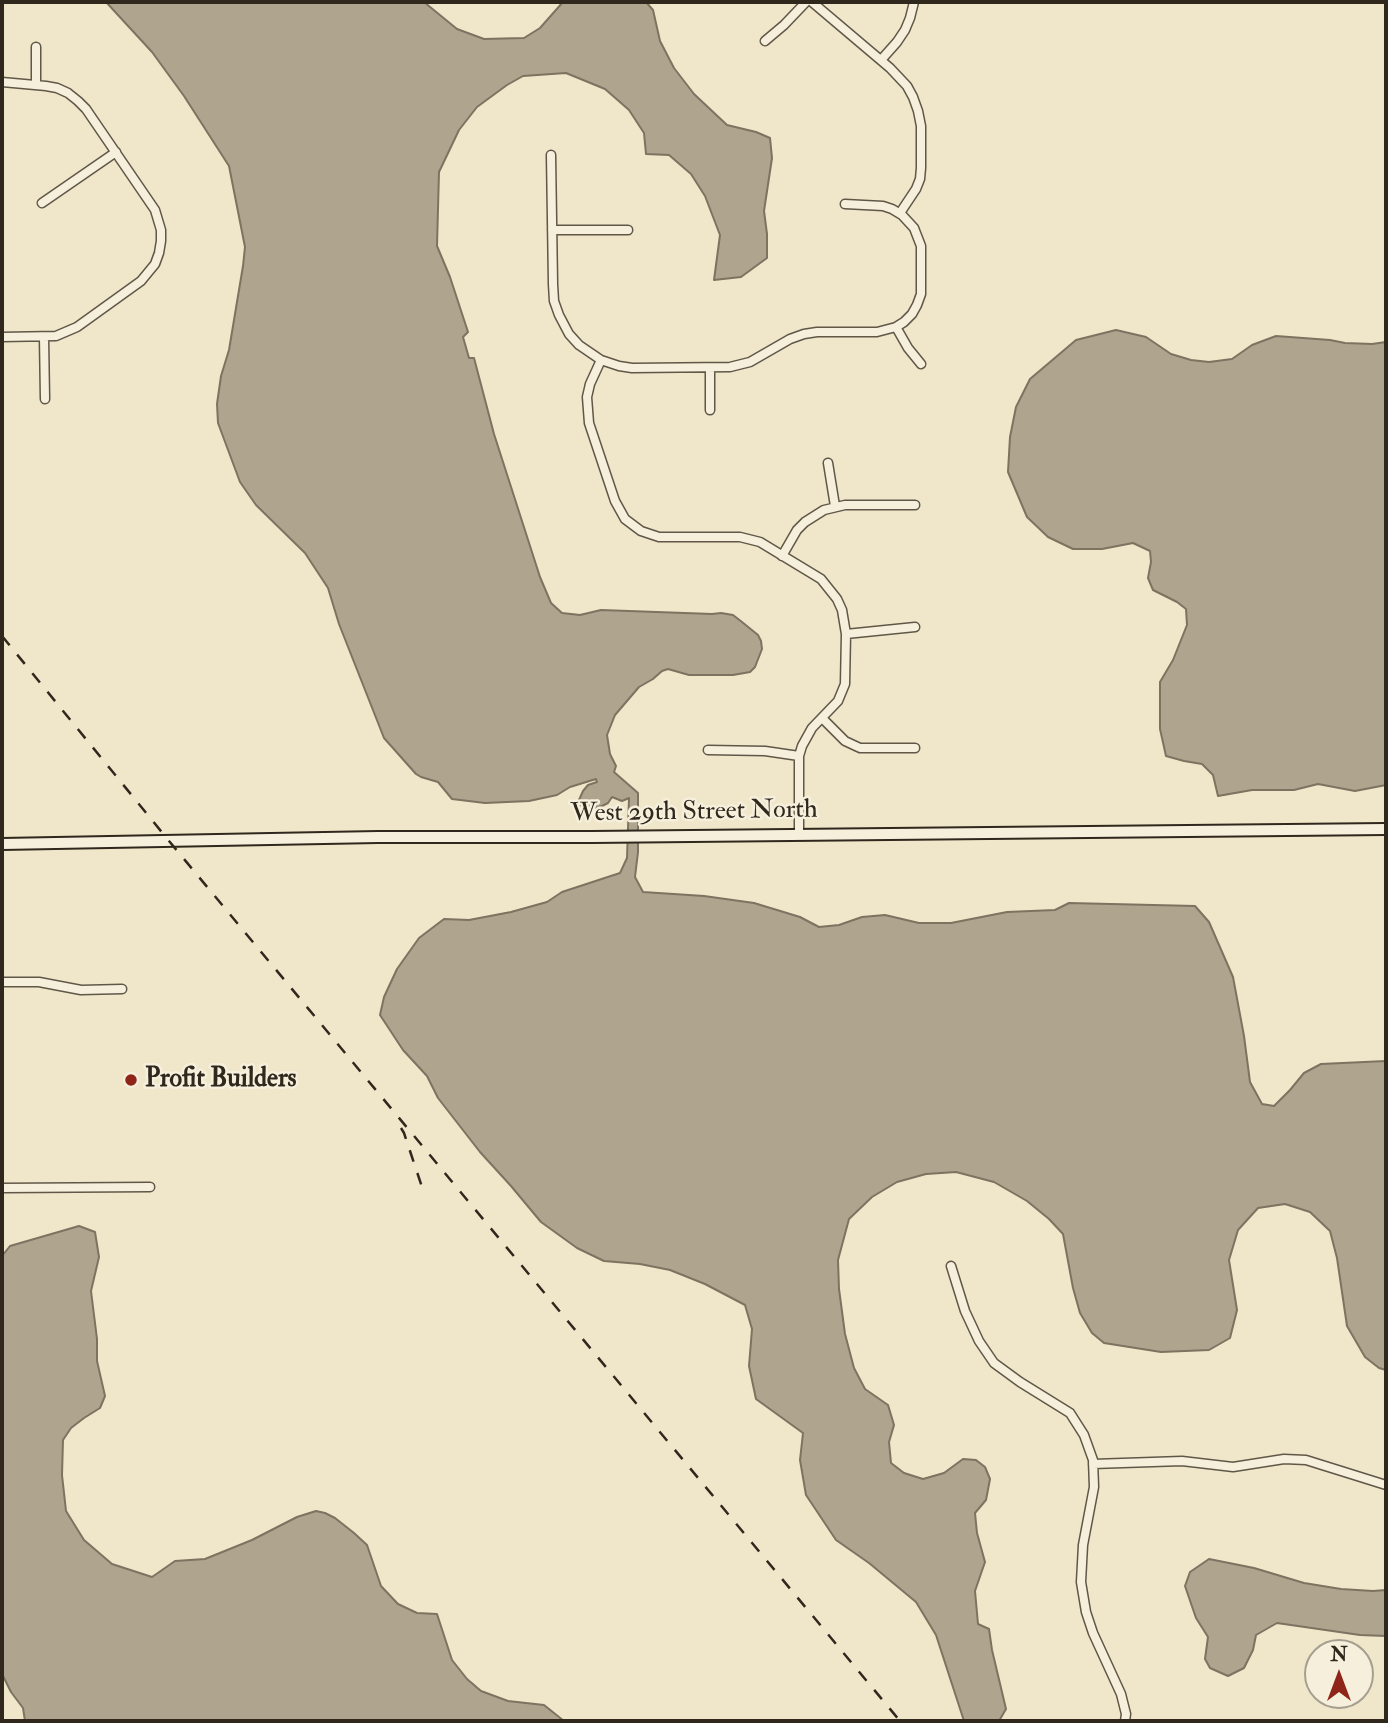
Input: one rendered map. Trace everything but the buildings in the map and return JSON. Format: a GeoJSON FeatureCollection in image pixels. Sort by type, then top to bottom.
{"type":"FeatureCollection","features":[{"type":"Feature","properties":{"kind":"main road","name":"West 29th Street North"},"geometry":{"type":"LineString","coordinates":[[2,844],[378,837],[1386,829]]}},
{"type":"Feature","properties":{"kind":"street"},"geometry":{"type":"LineString","coordinates":[[765,41],[806,2]]}},
{"type":"Feature","properties":{"kind":"street"},"geometry":{"type":"LineString","coordinates":[[812,2],[899,76],[907,86],[918,111],[921,126],[920,179],[900,214]]}},
{"type":"Feature","properties":{"kind":"street"},"geometry":{"type":"LineString","coordinates":[[881,60],[905,30],[914,2]]}},
{"type":"Feature","properties":{"kind":"street"},"geometry":{"type":"LineString","coordinates":[[36,47],[36,85]]}},
{"type":"Feature","properties":{"kind":"street"},"geometry":{"type":"LineString","coordinates":[[2,82],[57,88],[78,101],[155,210],[161,230],[155,264],[141,281],[77,327],[56,336],[2,337]]}},
{"type":"Feature","properties":{"kind":"street"},"geometry":{"type":"LineString","coordinates":[[41,203],[116,152]]}},
{"type":"Feature","properties":{"kind":"street"},"geometry":{"type":"LineString","coordinates":[[551,155],[553,289],[559,315],[569,334],[579,345],[601,360],[619,366],[710,368],[741,365],[804,334],[877,332],[896,327],[912,314],[921,294],[919,237],[908,220],[883,206],[845,204]]}},
{"type":"Feature","properties":{"kind":"street"},"geometry":{"type":"LineString","coordinates":[[552,230],[628,230]]}},
{"type":"Feature","properties":{"kind":"street"},"geometry":{"type":"LineString","coordinates":[[896,327],[921,364]]}},
{"type":"Feature","properties":{"kind":"street"},"geometry":{"type":"LineString","coordinates":[[44,337],[45,399]]}},
{"type":"Feature","properties":{"kind":"street"},"geometry":{"type":"LineString","coordinates":[[601,360],[587,397],[589,423],[615,501],[625,519],[641,531],[659,537],[740,537],[760,542],[812,573],[829,587],[842,610],[846,634],[845,684],[838,701],[806,736],[799,755],[799,835]]}},
{"type":"Feature","properties":{"kind":"street"},"geometry":{"type":"LineString","coordinates":[[710,368],[710,410]]}},
{"type":"Feature","properties":{"kind":"street"},"geometry":{"type":"LineString","coordinates":[[828,463],[835,506]]}},
{"type":"Feature","properties":{"kind":"street"},"geometry":{"type":"LineString","coordinates":[[782,556],[797,530],[805,522],[835,506],[915,505]]}},
{"type":"Feature","properties":{"kind":"street"},"geometry":{"type":"LineString","coordinates":[[846,634],[915,627]]}},
{"type":"Feature","properties":{"kind":"street"},"geometry":{"type":"LineString","coordinates":[[822,718],[845,741],[860,748],[915,748]]}},
{"type":"Feature","properties":{"kind":"street"},"geometry":{"type":"LineString","coordinates":[[708,750],[765,751],[799,755]]}},
{"type":"Feature","properties":{"kind":"street"},"geometry":{"type":"LineString","coordinates":[[2,982],[39,982],[81,990],[122,989]]}},
{"type":"Feature","properties":{"kind":"street"},"geometry":{"type":"LineString","coordinates":[[2,1188],[150,1187]]}},
{"type":"Feature","properties":{"kind":"street"},"geometry":{"type":"LineString","coordinates":[[951,1266],[965,1311],[979,1341],[994,1363],[1070,1413],[1084,1435],[1093,1464],[1094,1488],[1083,1545],[1081,1582],[1093,1633],[1121,1694],[1125,1721]]}},
{"type":"Feature","properties":{"kind":"street"},"geometry":{"type":"LineString","coordinates":[[1093,1464],[1182,1461],[1233,1467],[1306,1460],[1386,1485]]}},
{"type":"Feature","properties":{"kind":"shaded area"},"geometry":{"type":"Polygon","coordinates":[[[106,2],[424,2],[457,29],[484,39],[524,38],[540,28],[563,2],[646,2],[653,10],[660,41],[674,68],[694,94],[727,125],[770,138],[772,158],[764,211],[767,258],[741,277],[714,280],[720,235],[705,196],[691,174],[669,155],[646,154],[644,133],[629,110],[605,89],[566,73],[523,76],[477,107],[459,130],[439,172],[437,246],[468,332],[463,337],[469,358],[474,358],[494,434],[540,577],[551,603],[562,613],[580,615],[601,610],[733,615],[758,635],[761,641],[762,649],[755,667],[750,672],[733,675],[689,675],[668,669],[639,687],[615,715],[607,735],[610,754],[616,766],[614,772],[638,793],[638,852],[635,877],[643,892],[754,903],[800,917],[819,927],[839,925],[862,917],[885,915],[919,923],[951,923],[1007,912],[1055,910],[1069,903],[1195,906],[1209,922],[1233,977],[1250,1082],[1262,1104],[1274,1106],[1304,1073],[1321,1064],[1386,1061],[1386,1370],[1365,1357],[1347,1326],[1337,1258],[1330,1231],[1310,1212],[1285,1204],[1258,1208],[1238,1230],[1229,1260],[1237,1310],[1230,1338],[1209,1350],[1161,1352],[1104,1343],[1092,1333],[1080,1313],[1063,1234],[1027,1201],[994,1182],[956,1172],[926,1174],[897,1182],[872,1197],[849,1219],[838,1260],[845,1334],[854,1368],[865,1389],[888,1405],[894,1425],[889,1442],[891,1463],[904,1473],[923,1479],[944,1473],[963,1459],[976,1460],[985,1467],[990,1479],[986,1500],[975,1513],[985,1562],[975,1591],[978,1624],[989,1629],[1006,1709],[999,1721],[964,1721],[936,1635],[916,1602],[836,1540],[806,1495],[800,1460],[803,1433],[756,1399],[749,1366],[752,1329],[745,1305],[705,1284],[670,1270],[604,1261],[577,1248],[541,1222],[480,1152],[438,1098],[427,1076],[403,1050],[380,1015],[384,997],[397,969],[419,938],[444,919],[469,920],[511,912],[547,902],[562,892],[620,873],[627,858],[629,798],[622,801],[612,797],[602,806],[592,809],[583,807],[579,800],[583,791],[588,785],[597,782],[596,779],[570,787],[557,795],[529,801],[485,803],[452,799],[438,782],[416,774],[384,738],[339,624],[328,588],[305,553],[256,505],[240,482],[218,423],[217,404],[221,376],[229,350],[245,247],[229,166],[152,52],[106,2]]]}},
{"type":"Feature","properties":{"kind":"shaded area"},"geometry":{"type":"Polygon","coordinates":[[[1116,330],[1146,337],[1171,354],[1209,362],[1232,359],[1252,345],[1276,336],[1345,343],[1386,342],[1386,785],[1355,791],[1318,784],[1294,790],[1252,790],[1218,796],[1213,775],[1202,764],[1166,756],[1160,729],[1160,682],[1173,660],[1187,625],[1186,609],[1153,590],[1148,578],[1150,551],[1133,543],[1102,549],[1073,549],[1048,537],[1027,517],[1008,472],[1010,437],[1016,407],[1030,379],[1076,340],[1116,330]]]}},
{"type":"Feature","properties":{"kind":"shaded area"},"geometry":{"type":"Polygon","coordinates":[[[79,1226],[95,1232],[99,1257],[91,1291],[97,1361],[105,1396],[100,1408],[71,1428],[63,1440],[62,1475],[66,1511],[84,1540],[112,1564],[152,1577],[175,1561],[205,1559],[252,1540],[297,1517],[316,1511],[325,1513],[367,1545],[381,1586],[398,1604],[417,1613],[437,1614],[452,1660],[467,1679],[481,1691],[508,1701],[544,1705],[564,1721],[25,1721],[23,1708],[2,1674],[2,1256],[10,1246],[79,1226]]]}},
{"type":"Feature","properties":{"kind":"shaded area"},"geometry":{"type":"Polygon","coordinates":[[[1209,1559],[1254,1568],[1304,1583],[1341,1589],[1386,1590],[1386,1636],[1277,1623],[1256,1635],[1253,1650],[1244,1668],[1228,1676],[1210,1668],[1205,1659],[1208,1637],[1196,1618],[1185,1586],[1190,1572],[1209,1559]]]}},
{"type":"Feature","properties":{"kind":"railway"},"geometry":{"type":"LineString","coordinates":[[2,636],[900,1721]]}},
{"type":"Feature","properties":{"kind":"railway"},"geometry":{"type":"LineString","coordinates":[[401,1128],[424,1193]]}},
{"type":"Feature","properties":{"kind":"place","name":"Profit Builders"},"geometry":{"type":"Point","coordinates":[131,1080]}}]}
